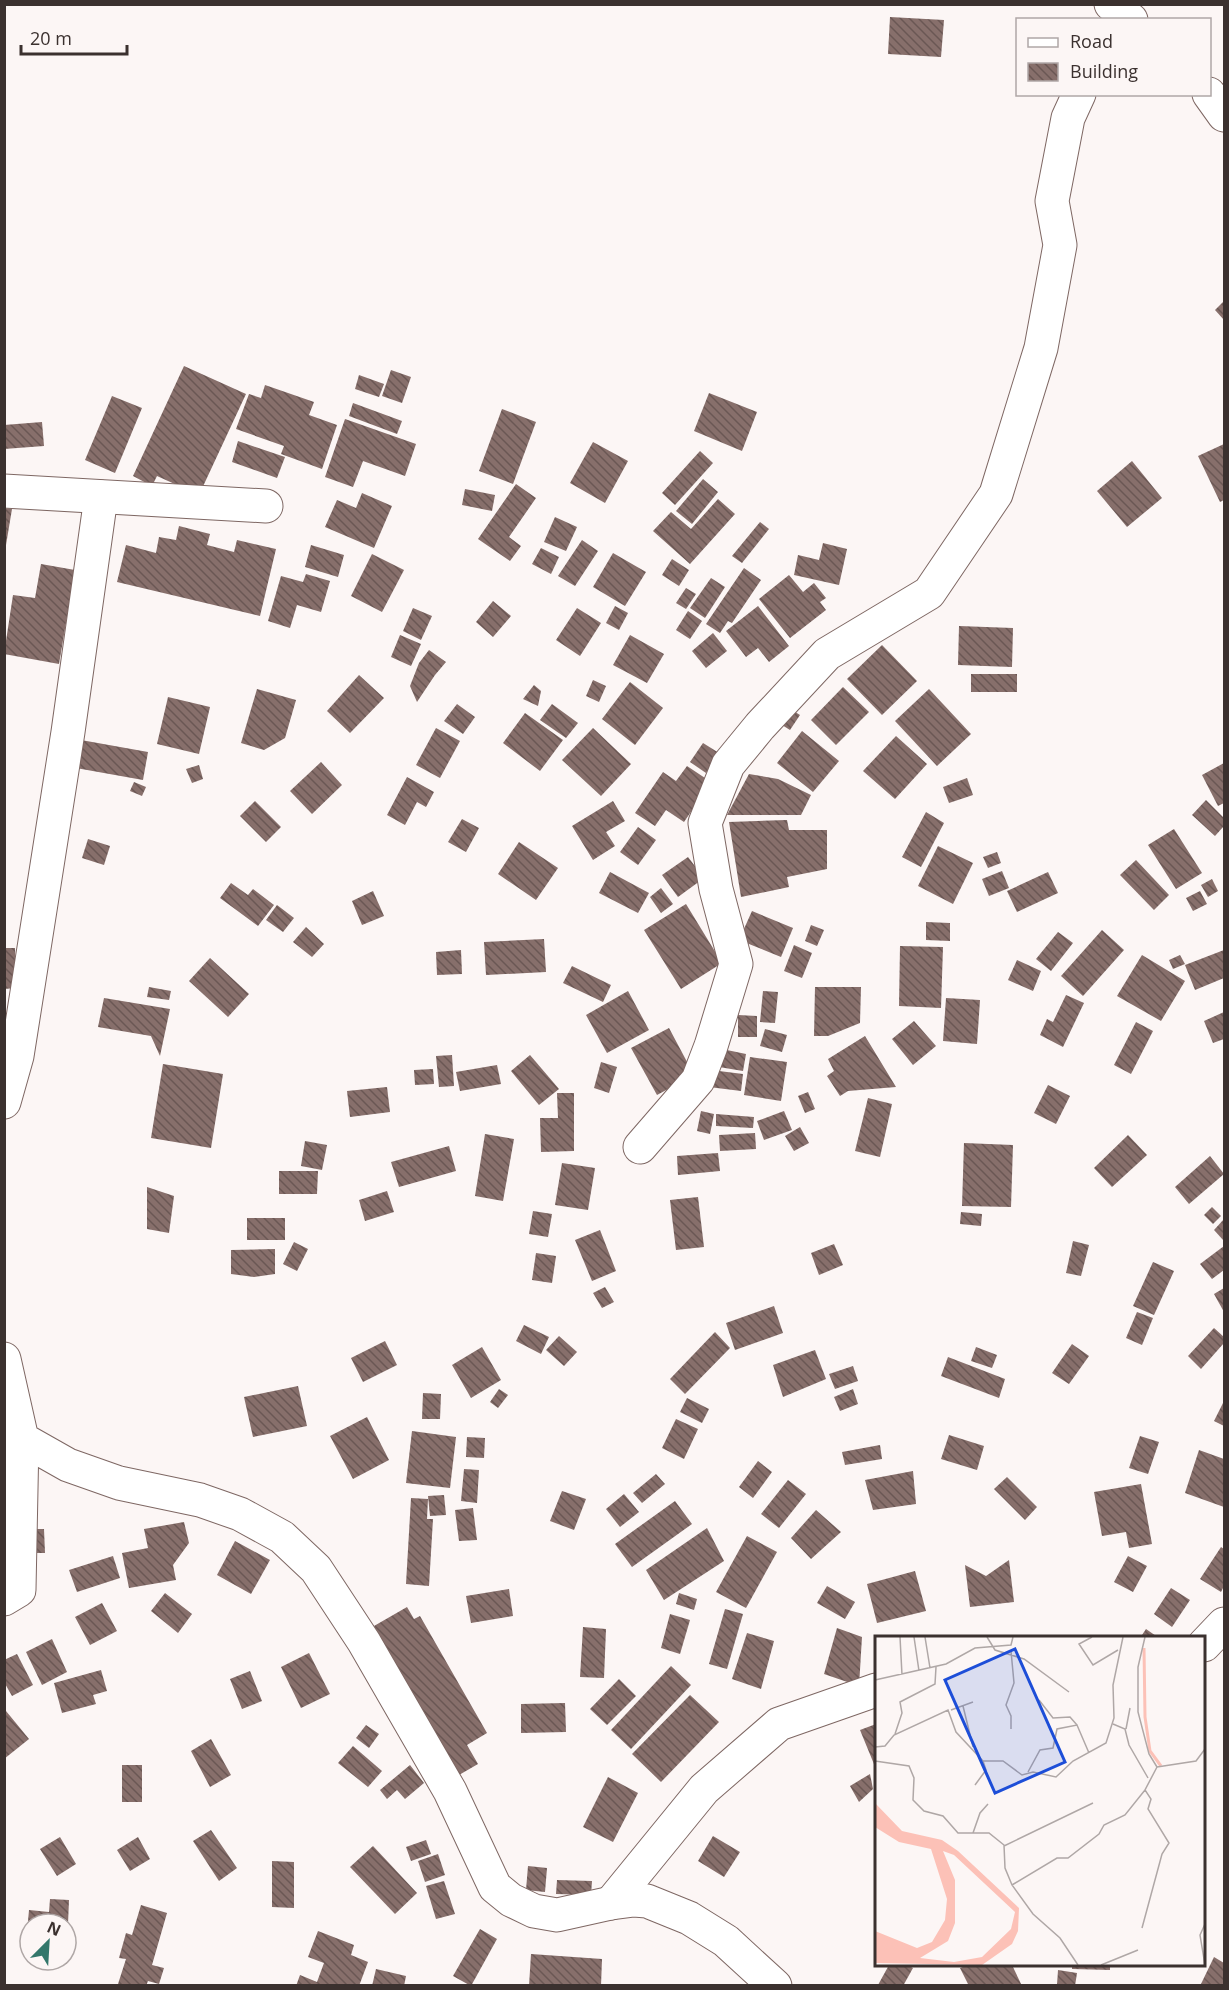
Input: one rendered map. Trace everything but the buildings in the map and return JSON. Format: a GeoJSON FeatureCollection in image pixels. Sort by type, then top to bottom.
{"type":"FeatureCollection","features":[{"type":"Feature","properties":{"kind":"street"},"geometry":{"type":"LineString","coordinates":[[1111,4],[1128,18]]}},
{"type":"Feature","properties":{"kind":"street"},"geometry":{"type":"LineString","coordinates":[[1144,18],[1152,4]]}},
{"type":"Feature","properties":{"kind":"street"},"geometry":{"type":"LineString","coordinates":[[640,1147],[699,1080],[735,964],[717,889],[705,823],[728,765],[760,726],[826,654],[929,593],[996,494],[1041,348],[1060,244],[1052,201],[1068,118],[1078,96]]}},
{"type":"Feature","properties":{"kind":"street"},"geometry":{"type":"LineString","coordinates":[[1210,96],[1224,115]]}},
{"type":"Feature","properties":{"kind":"street"},"geometry":{"type":"LineString","coordinates":[[4,491],[266,507]]}},
{"type":"Feature","properties":{"kind":"street"},"geometry":{"type":"LineString","coordinates":[[4,1102],[19,1044],[68,732],[101,497]]}},
{"type":"Feature","properties":{"kind":"street"},"geometry":{"type":"LineString","coordinates":[[4,1359],[22,1439],[19,1590],[4,1599]]}},
{"type":"Feature","properties":{"kind":"street"},"geometry":{"type":"LineString","coordinates":[[22,1439],[68,1465],[119,1483],[200,1500],[240,1514],[282,1537],[316,1569],[364,1642],[450,1791],[495,1887],[511,1900],[534,1911],[557,1915],[611,1903],[647,1901],[689,1918],[726,1941],[775,1986]]}},
{"type":"Feature","properties":{"kind":"street"},"geometry":{"type":"LineString","coordinates":[[1205,1643],[1224,1624]]}},
{"type":"Feature","properties":{"kind":"street"},"geometry":{"type":"LineString","coordinates":[[611,1903],[704,1789],[779,1725],[875,1690]]}}]}
